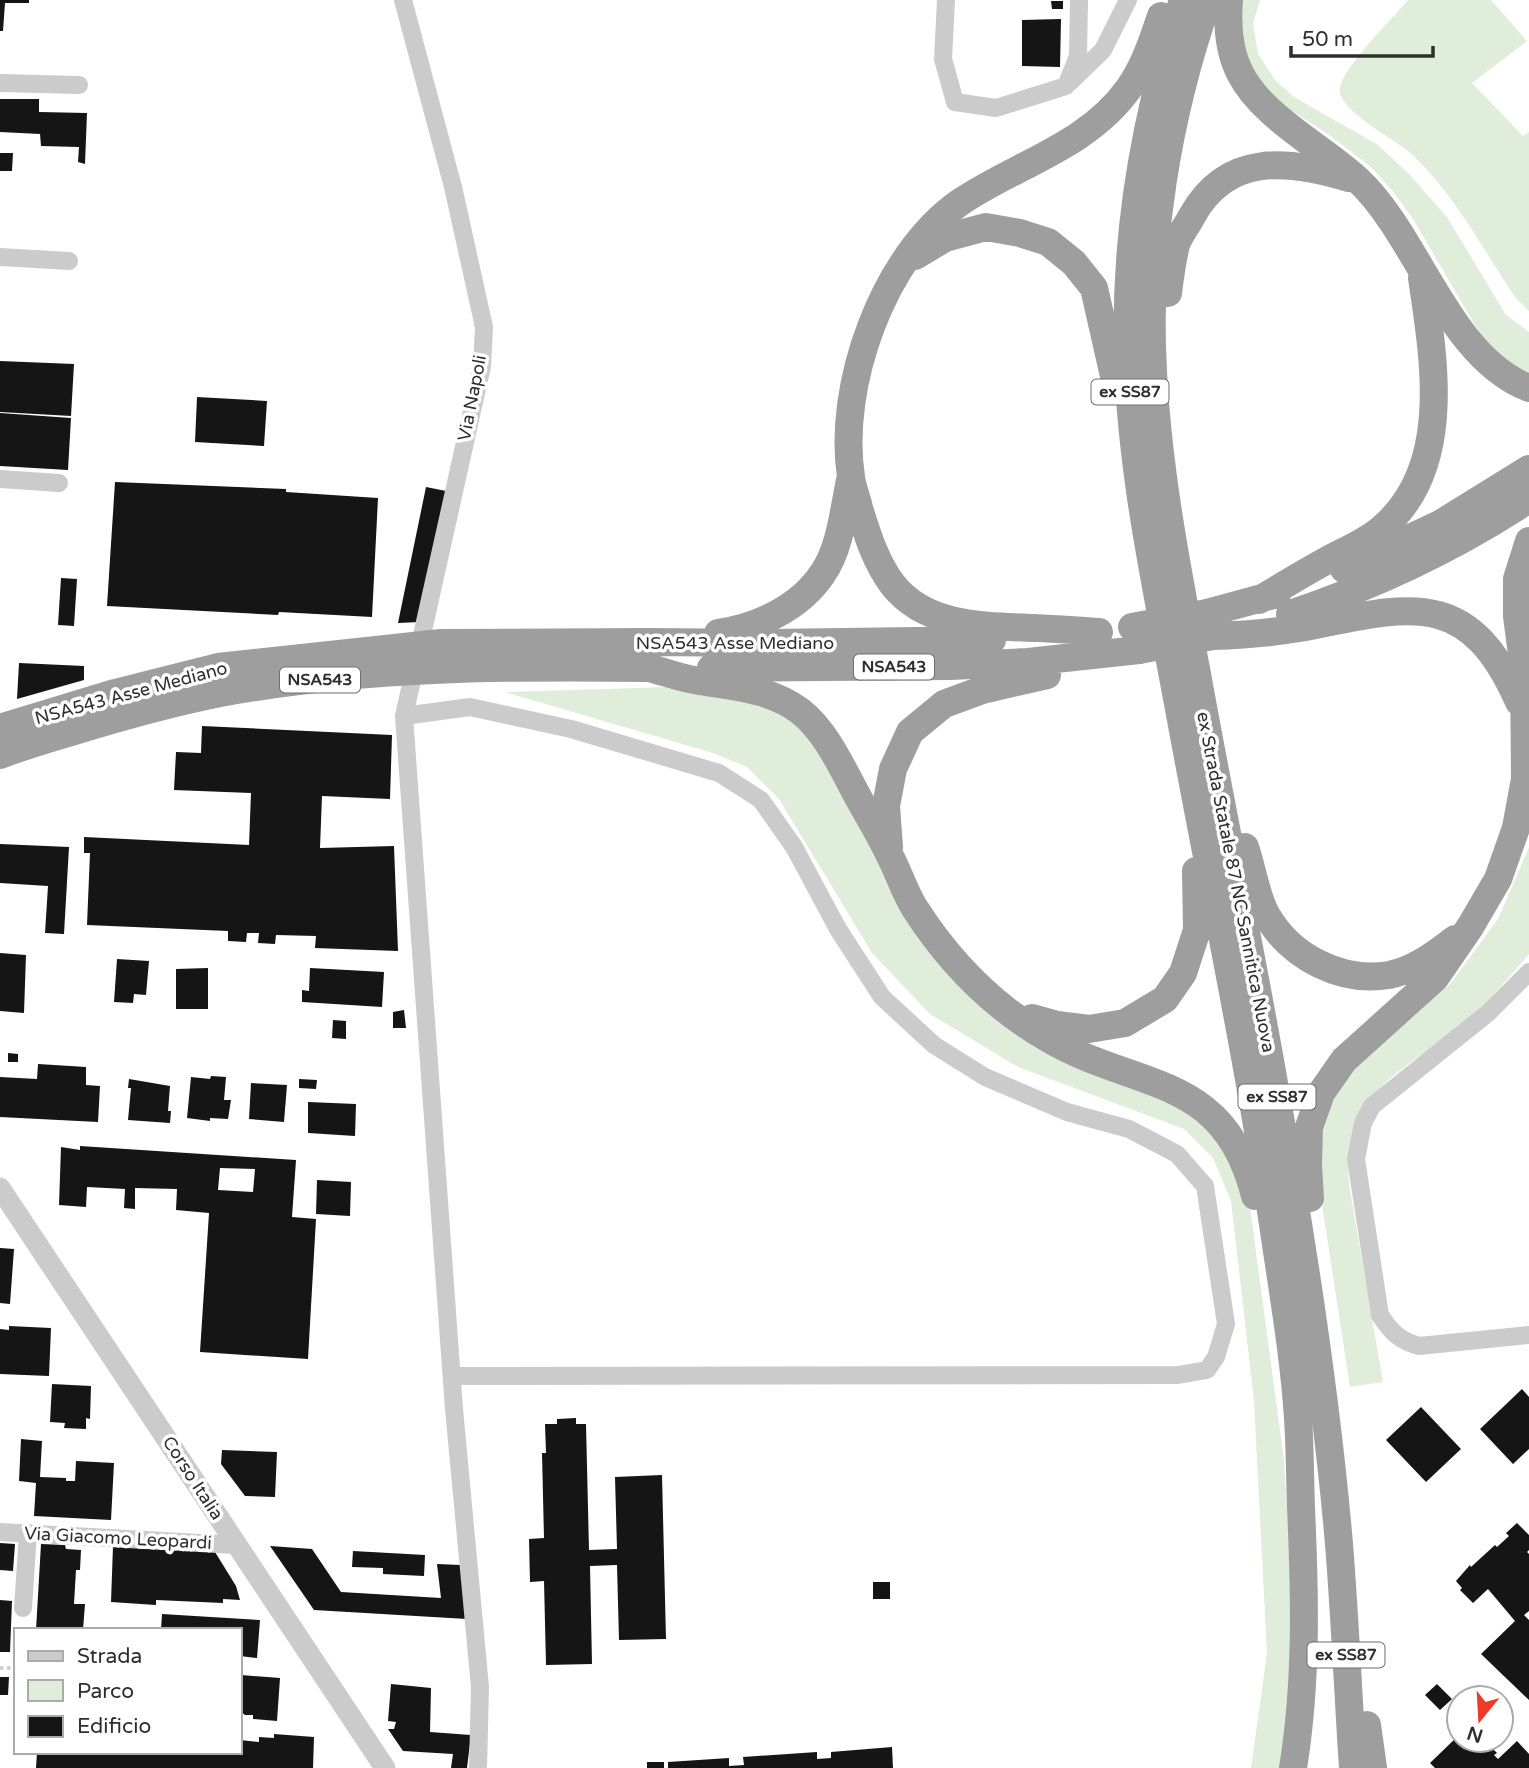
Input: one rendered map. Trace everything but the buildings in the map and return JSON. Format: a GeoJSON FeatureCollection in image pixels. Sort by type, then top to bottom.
{"type":"FeatureCollection","features":[{"type":"Feature","properties":{"kind":"highway"},"geometry":{"type":"LineString","coordinates":[[1099,632],[986,627],[952,622],[920,607],[894,587],[878,559],[851,478],[849,440],[852,404],[863,348],[875,312],[891,279],[929,227],[959,203],[1073,140],[1103,119],[1130,87],[1151,45],[1167,0]]}},
{"type":"Feature","properties":{"kind":"highway","name":"ex Strada Statale 87 NC Sannitica Nuova"},"geometry":{"type":"LineString","coordinates":[[1183,0],[1143,151],[1133,220],[1128,362],[1137,464],[1205,782],[1262,1014],[1289,1166],[1311,1416]]}},
{"type":"Feature","properties":{"kind":"highway","name":"ex Strada Statale 87 NC Sannitica Nuova"},"geometry":{"type":"LineString","coordinates":[[1208,0],[1190,58],[1167,156],[1157,222],[1152,286],[1152,368],[1161,463],[1248,1073],[1283,1286],[1339,1543],[1353,1768]]}},
{"type":"Feature","properties":{"kind":"highway"},"geometry":{"type":"LineString","coordinates":[[1229,0],[1228,38],[1240,73],[1261,103],[1359,181],[1403,237],[1421,272],[1469,341],[1513,382],[1529,388]]}},
{"type":"Feature","properties":{"kind":"highway"},"geometry":{"type":"LineString","coordinates":[[1152,368],[1177,243],[1198,205],[1221,181],[1249,168],[1276,165],[1310,167],[1359,181]]}},
{"type":"Feature","properties":{"kind":"highway"},"geometry":{"type":"LineString","coordinates":[[904,263],[945,239],[986,227],[1020,233],[1048,242],[1074,263],[1094,288],[1111,354],[1120,407],[1137,464]]}},
{"type":"Feature","properties":{"kind":"highway"},"geometry":{"type":"LineString","coordinates":[[1259,600],[1380,531],[1405,504],[1423,468],[1435,392],[1434,355],[1421,272]]}},
{"type":"Feature","properties":{"kind":"highway","name":"NSA543 Asse Mediano"},"geometry":{"type":"LineString","coordinates":[[1210,624],[1259,600],[1324,577],[1403,543],[1488,496],[1529,469]]}},
{"type":"Feature","properties":{"kind":"highway"},"geometry":{"type":"LineString","coordinates":[[649,655],[769,618],[799,601],[824,572],[838,536],[851,478]]}},
{"type":"Feature","properties":{"kind":"highway","name":"NSA543 Asse Mediano"},"geometry":{"type":"LineString","coordinates":[[0,728],[116,693],[218,667],[441,643],[649,655],[951,666],[1028,662],[1210,624],[1268,621],[1366,586],[1452,545],[1529,499]]}},
{"type":"Feature","properties":{"kind":"highway"},"geometry":{"type":"LineString","coordinates":[[1293,1768],[1303,1687],[1311,1416],[1324,1327],[1308,1164],[1309,1127],[1321,1093],[1344,1060],[1435,978],[1498,879],[1516,828],[1525,779],[1524,670],[1517,616],[1517,579],[1529,541]]}},
{"type":"Feature","properties":{"kind":"highway"},"geometry":{"type":"LineString","coordinates":[[1210,624],[1259,634],[1396,610],[1431,612],[1460,623],[1486,643],[1506,671],[1524,714]]}},
{"type":"Feature","properties":{"kind":"highway","name":"NSA543 Asse Mediano"},"geometry":{"type":"LineString","coordinates":[[0,755],[122,716],[220,693],[329,678],[439,669],[535,666],[649,655],[951,642],[1099,632],[1135,638]]}},
{"type":"Feature","properties":{"kind":"highway"},"geometry":{"type":"LineString","coordinates":[[889,854],[886,806],[893,769],[910,732],[944,704],[982,690],[1077,668],[1135,638]]}},
{"type":"Feature","properties":{"kind":"highway"},"geometry":{"type":"LineString","coordinates":[[649,655],[698,681],[742,686],[771,696],[800,711],[832,751],[889,854],[913,905],[945,952],[976,986],[1043,1036],[1075,1053],[1153,1080],[1192,1100],[1223,1125],[1242,1154],[1264,1232],[1283,1286]]}},
{"type":"Feature","properties":{"kind":"highway"},"geometry":{"type":"LineString","coordinates":[[1205,782],[1240,832],[1266,913],[1289,945],[1321,966],[1359,976],[1391,974],[1429,959],[1470,926]]}},
{"type":"Feature","properties":{"kind":"highway"},"geometry":{"type":"LineString","coordinates":[[1010,1012],[1057,1025],[1089,1029],[1125,1023],[1165,999],[1183,974],[1197,930],[1205,782]]}},
{"type":"Feature","properties":{"kind":"highway"},"geometry":{"type":"LineString","coordinates":[[1339,1543],[1353,1618],[1373,1768]]}},
{"type":"Feature","properties":{"kind":"street","name":"Via Napoli"},"geometry":{"type":"LineString","coordinates":[[403,0],[453,187],[484,327],[482,366],[404,716],[452,1376],[480,1687],[478,1768]]}},
{"type":"Feature","properties":{"kind":"street"},"geometry":{"type":"LineString","coordinates":[[946,0],[943,59],[955,102],[996,108],[1066,86],[1103,50],[1128,0]]}},
{"type":"Feature","properties":{"kind":"street"},"geometry":{"type":"LineString","coordinates":[[1066,86],[1078,56],[1079,0]]}},
{"type":"Feature","properties":{"kind":"street"},"geometry":{"type":"LineString","coordinates":[[0,83],[79,85]]}},
{"type":"Feature","properties":{"kind":"street"},"geometry":{"type":"LineString","coordinates":[[0,257],[69,261]]}},
{"type":"Feature","properties":{"kind":"street"},"geometry":{"type":"LineString","coordinates":[[0,479],[59,483]]}},
{"type":"Feature","properties":{"kind":"street"},"geometry":{"type":"LineString","coordinates":[[404,716],[470,707],[571,729],[719,773],[761,800],[794,847],[838,929],[882,997],[934,1045],[985,1077],[1067,1112],[1129,1129],[1177,1154],[1205,1186],[1226,1324],[1216,1357],[1207,1370],[1178,1375],[452,1376]]}},
{"type":"Feature","properties":{"kind":"street"},"geometry":{"type":"LineString","coordinates":[[1529,972],[1488,1013],[1372,1106],[1363,1123],[1356,1159],[1380,1315],[1390,1331],[1405,1342],[1419,1346],[1529,1335]]}},
{"type":"Feature","properties":{"kind":"street","name":"Corso Italia"},"geometry":{"type":"LineString","coordinates":[[0,1188],[385,1768]]}},
{"type":"Feature","properties":{"kind":"street","name":"Via Giacomo Leopardi"},"geometry":{"type":"LineString","coordinates":[[0,1532],[236,1545]]}},
{"type":"Feature","properties":{"kind":"street"},"geometry":{"type":"LineString","coordinates":[[23,1608],[28,1533]]}},
{"type":"Feature","properties":{"kind":"green space"},"geometry":{"type":"Polygon","coordinates":[[[1237,0],[1260,0],[1253,24],[1258,54],[1275,80],[1294,97],[1378,145],[1409,174],[1447,217],[1506,315],[1529,332],[1529,375],[1489,349],[1413,219],[1371,167],[1267,91],[1248,66],[1241,46],[1237,0]]]}},
{"type":"Feature","properties":{"kind":"green space"},"geometry":{"type":"Polygon","coordinates":[[[1408,0],[1491,0],[1527,41],[1472,83],[1523,136],[1529,132],[1529,311],[1515,297],[1439,184],[1408,151],[1356,114],[1341,96],[1340,88],[1350,68],[1408,0]]]}},
{"type":"Feature","properties":{"kind":"green space"},"geometry":{"type":"Polygon","coordinates":[[[698,686],[793,715],[831,754],[978,1004],[1201,1112],[1248,1192],[1284,1460],[1296,1658],[1284,1768],[1251,1768],[1267,1653],[1254,1401],[1231,1201],[1213,1158],[1184,1129],[1018,1067],[930,1014],[872,953],[779,799],[747,767],[713,753],[505,692],[698,686]]]}},
{"type":"Feature","properties":{"kind":"green space"},"geometry":{"type":"Polygon","coordinates":[[[1529,847],[1529,954],[1472,1016],[1377,1091],[1355,1128],[1348,1156],[1349,1184],[1383,1382],[1350,1387],[1317,1172],[1321,1129],[1334,1092],[1361,1059],[1450,984],[1498,919],[1529,847]]]}}]}
